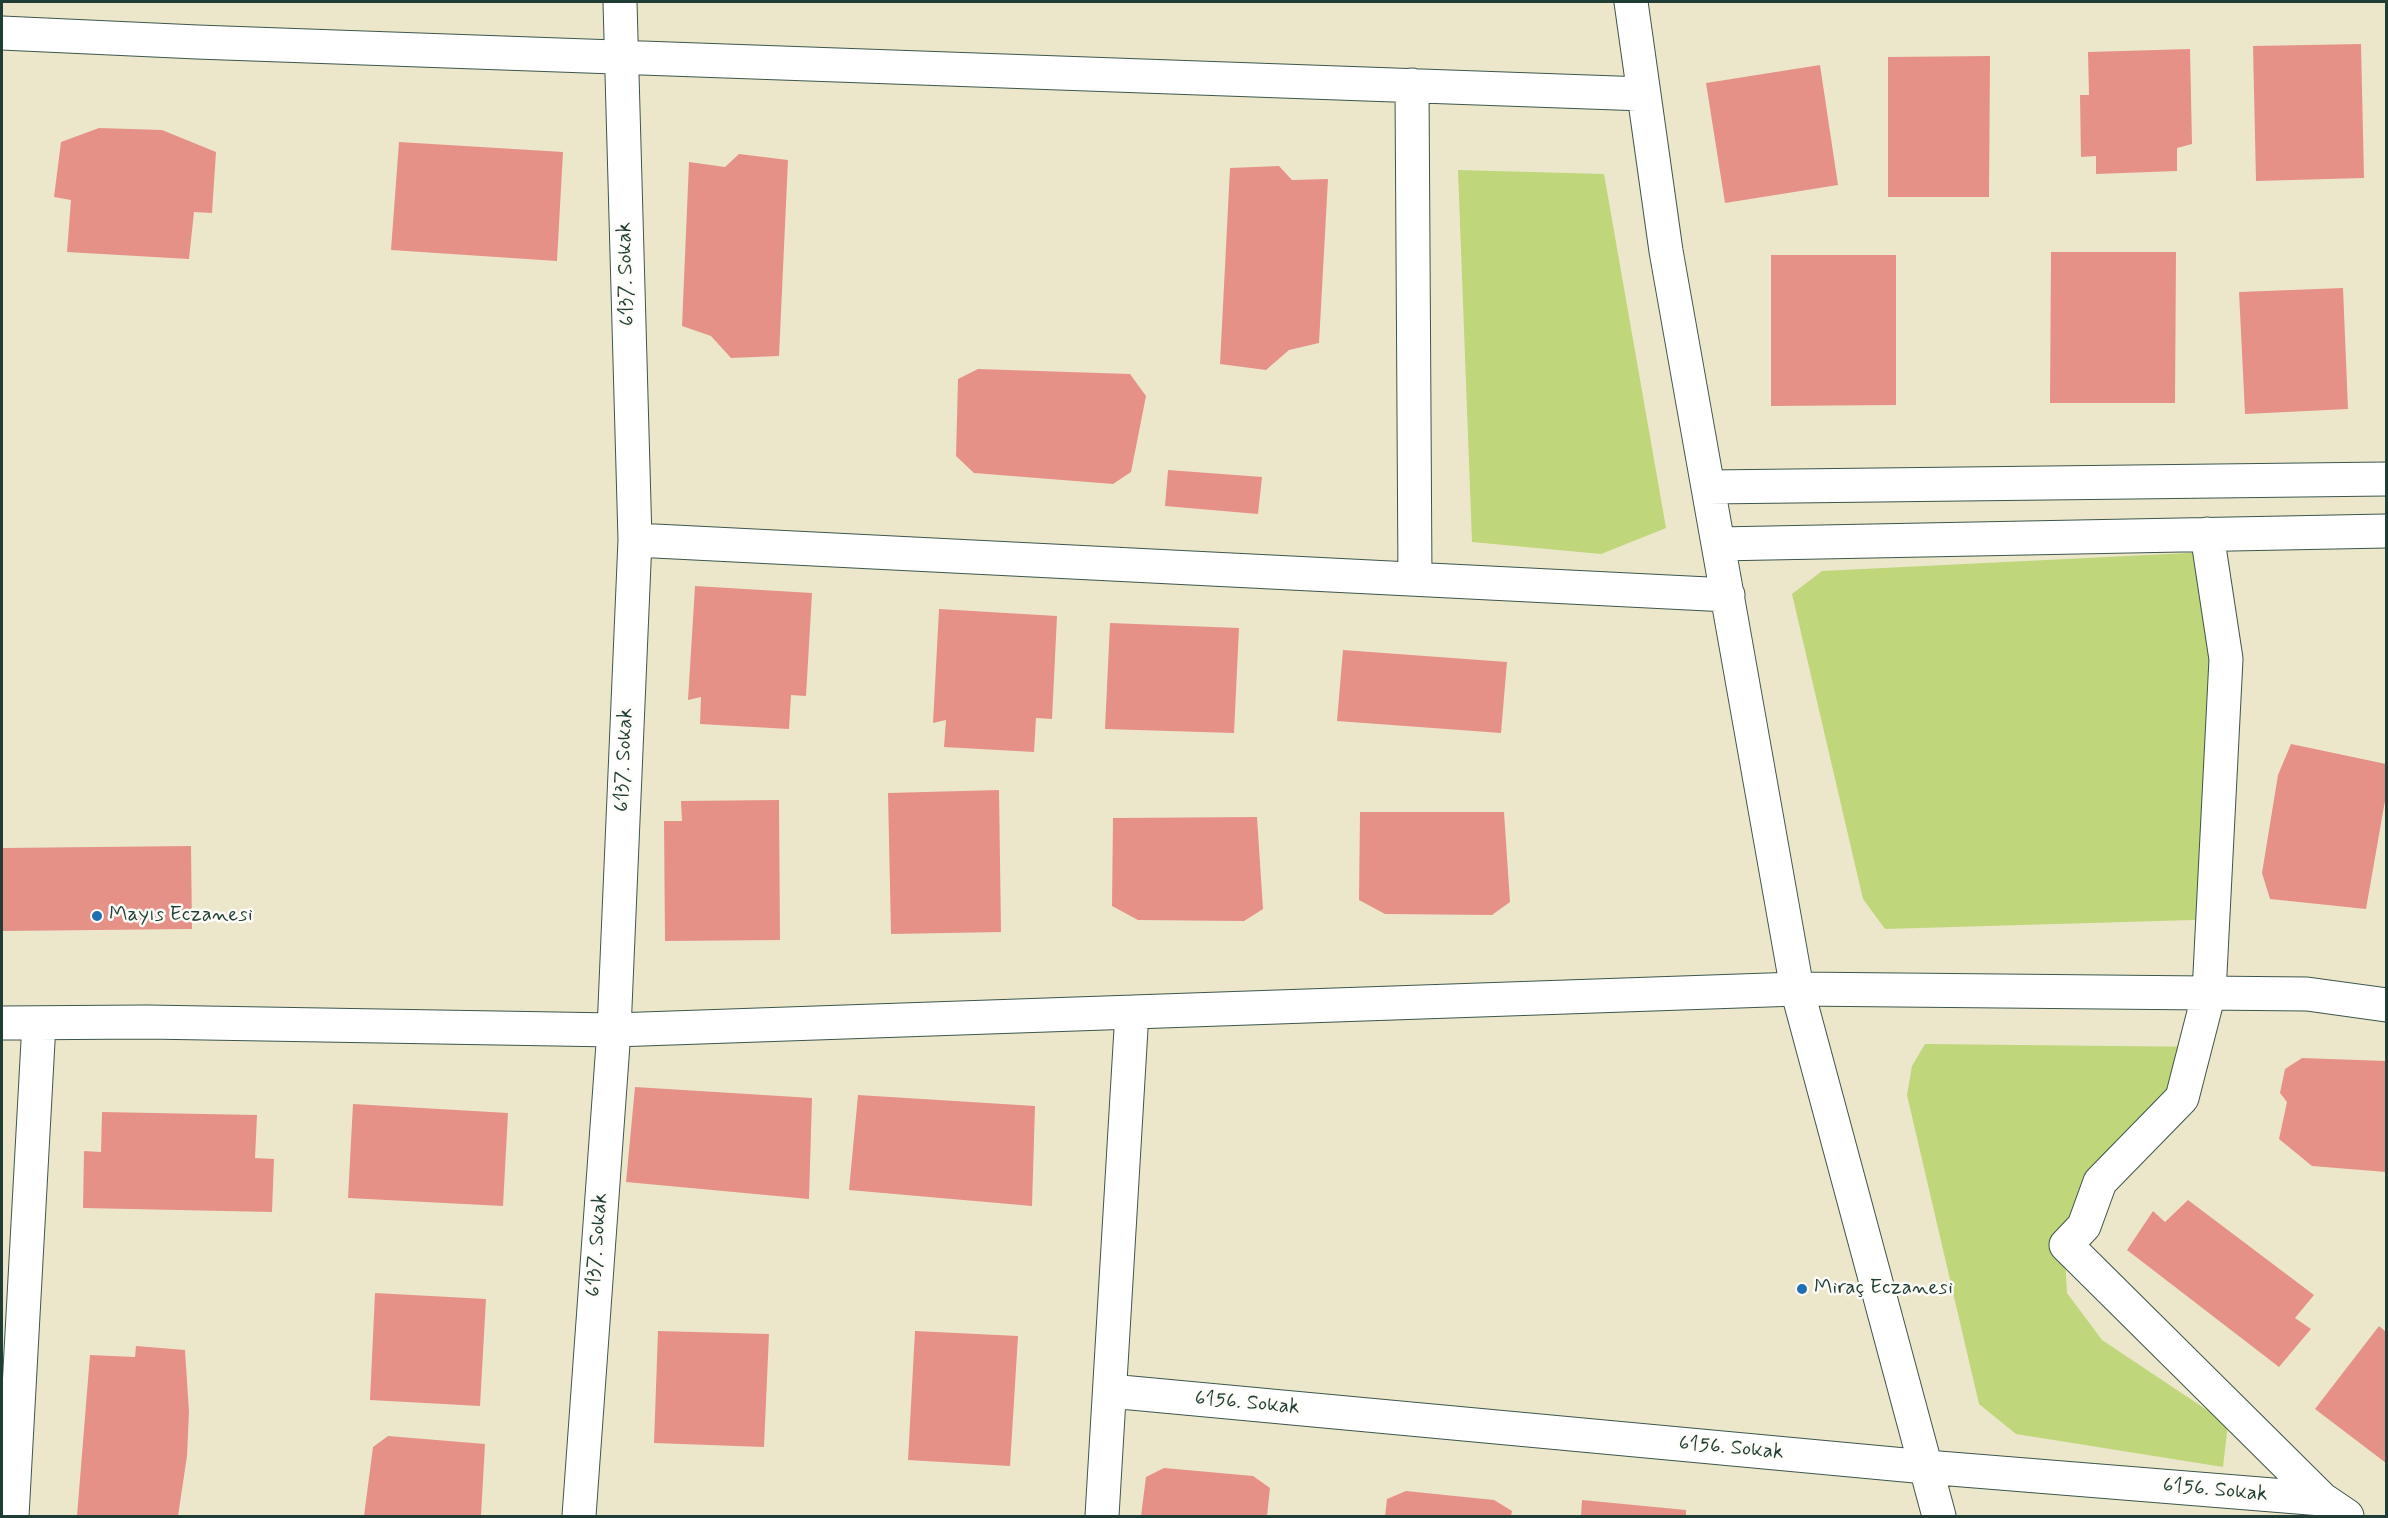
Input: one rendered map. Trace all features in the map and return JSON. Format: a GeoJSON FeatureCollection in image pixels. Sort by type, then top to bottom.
{"type":"FeatureCollection","features":[{"type":"Feature","properties":{"kind":"street","name":"6137. Sokak"},"geometry":{"type":"LineString","coordinates":[[579,1516],[614,1030],[635,540],[620,2]]}},
{"type":"Feature","properties":{"kind":"street"},"geometry":{"type":"LineString","coordinates":[[1631,2],[1666,251],[1797,988],[1939,1516]]}},
{"type":"Feature","properties":{"kind":"street"},"geometry":{"type":"LineString","coordinates":[[2,33],[220,43],[1644,94]]}},
{"type":"Feature","properties":{"kind":"street"},"geometry":{"type":"LineString","coordinates":[[1412,85],[1415,579]]}},
{"type":"Feature","properties":{"kind":"street"},"geometry":{"type":"LineString","coordinates":[[1708,487],[2386,479]]}},
{"type":"Feature","properties":{"kind":"street"},"geometry":{"type":"LineString","coordinates":[[1718,544],[2386,531]]}},
{"type":"Feature","properties":{"kind":"street"},"geometry":{"type":"LineString","coordinates":[[2207,534],[2226,659],[2209,993],[2182,1098],[2100,1182],[2084,1226],[2066,1245],[2335,1508]]}},
{"type":"Feature","properties":{"kind":"street"},"geometry":{"type":"LineString","coordinates":[[635,540],[1728,595]]}},
{"type":"Feature","properties":{"kind":"street"},"geometry":{"type":"LineString","coordinates":[[2,1023],[147,1022],[614,1030],[1797,988],[2307,994],[2386,1005]]}},
{"type":"Feature","properties":{"kind":"street"},"geometry":{"type":"LineString","coordinates":[[1102,1516],[1132,1012]]}},
{"type":"Feature","properties":{"kind":"street"},"geometry":{"type":"LineString","coordinates":[[12,1516],[39,1023]]}},
{"type":"Feature","properties":{"kind":"street","name":"6156. Sokak"},"geometry":{"type":"LineString","coordinates":[[1110,1391],[1926,1467],[2335,1508]]}},
{"type":"Feature","properties":{"kind":"green space"},"geometry":{"type":"Polygon","coordinates":[[[1458,170],[1604,174],[1666,528],[1601,554],[1472,542],[1458,170]]]}},
{"type":"Feature","properties":{"kind":"green space"},"geometry":{"type":"Polygon","coordinates":[[[2209,552],[2227,919],[1885,929],[1863,899],[1792,594],[1822,571],[2209,552]]]}},
{"type":"Feature","properties":{"kind":"green space"},"geometry":{"type":"Polygon","coordinates":[[[1925,1044],[2211,1047],[2064,1238],[2067,1293],[2102,1340],[2228,1424],[2223,1467],[2016,1434],[1979,1404],[1907,1095],[1912,1066],[1925,1044]]]}},
{"type":"Feature","properties":{"kind":"building"},"geometry":{"type":"Polygon","coordinates":[[[2361,44],[2364,178],[2256,181],[2253,46],[2361,44]]]}},
{"type":"Feature","properties":{"kind":"building"},"geometry":{"type":"Polygon","coordinates":[[[2190,49],[2192,144],[2177,148],[2177,171],[2096,174],[2096,156],[2081,157],[2080,95],[2089,95],[2088,52],[2190,49]]]}},
{"type":"Feature","properties":{"kind":"building"},"geometry":{"type":"Polygon","coordinates":[[[1990,56],[1989,197],[1888,197],[1888,57],[1990,56]]]}},
{"type":"Feature","properties":{"kind":"building"},"geometry":{"type":"Polygon","coordinates":[[[1820,65],[1838,185],[1725,203],[1706,83],[1820,65]]]}},
{"type":"Feature","properties":{"kind":"building"},"geometry":{"type":"Polygon","coordinates":[[[99,128],[162,130],[216,152],[212,213],[194,212],[189,259],[67,252],[71,200],[54,197],[61,142],[99,128]]]}},
{"type":"Feature","properties":{"kind":"building"},"geometry":{"type":"Polygon","coordinates":[[[399,142],[563,152],[557,261],[391,250],[399,142]]]}},
{"type":"Feature","properties":{"kind":"building"},"geometry":{"type":"Polygon","coordinates":[[[739,154],[788,160],[779,356],[731,358],[711,336],[682,326],[689,162],[725,167],[739,154]]]}},
{"type":"Feature","properties":{"kind":"building"},"geometry":{"type":"Polygon","coordinates":[[[1279,166],[1292,180],[1328,179],[1319,343],[1289,350],[1266,370],[1220,364],[1230,168],[1279,166]]]}},
{"type":"Feature","properties":{"kind":"building"},"geometry":{"type":"Polygon","coordinates":[[[2051,252],[2176,252],[2175,403],[2050,403],[2051,252]]]}},
{"type":"Feature","properties":{"kind":"building"},"geometry":{"type":"Polygon","coordinates":[[[1771,255],[1896,255],[1896,405],[1771,406],[1771,255]]]}},
{"type":"Feature","properties":{"kind":"building"},"geometry":{"type":"Polygon","coordinates":[[[2343,288],[2348,409],[2245,414],[2239,292],[2343,288]]]}},
{"type":"Feature","properties":{"kind":"building"},"geometry":{"type":"Polygon","coordinates":[[[978,369],[1130,374],[1146,396],[1131,472],[1113,484],[974,473],[956,456],[958,379],[978,369]]]}},
{"type":"Feature","properties":{"kind":"building"},"geometry":{"type":"Polygon","coordinates":[[[1168,470],[1262,477],[1258,514],[1165,506],[1168,470]]]}},
{"type":"Feature","properties":{"kind":"building"},"geometry":{"type":"Polygon","coordinates":[[[695,586],[812,593],[806,696],[791,695],[789,729],[700,724],[701,697],[688,700],[695,586]]]}},
{"type":"Feature","properties":{"kind":"building"},"geometry":{"type":"Polygon","coordinates":[[[939,609],[1057,616],[1052,719],[1036,718],[1034,752],[944,747],[946,720],[933,723],[939,609]]]}},
{"type":"Feature","properties":{"kind":"building"},"geometry":{"type":"Polygon","coordinates":[[[1110,623],[1239,628],[1234,733],[1105,729],[1110,623]]]}},
{"type":"Feature","properties":{"kind":"building"},"geometry":{"type":"Polygon","coordinates":[[[1343,650],[1507,662],[1501,733],[1337,721],[1343,650]]]}},
{"type":"Feature","properties":{"kind":"building"},"geometry":{"type":"Polygon","coordinates":[[[2291,744],[2386,764],[2386,795],[2366,909],[2270,899],[2262,873],[2278,775],[2291,744]]]}},
{"type":"Feature","properties":{"kind":"building"},"geometry":{"type":"Polygon","coordinates":[[[999,790],[1001,932],[891,934],[888,793],[999,790]]]}},
{"type":"Feature","properties":{"kind":"building"},"geometry":{"type":"Polygon","coordinates":[[[779,800],[780,940],[665,941],[664,821],[682,821],[681,801],[779,800]]]}},
{"type":"Feature","properties":{"kind":"building"},"geometry":{"type":"Polygon","coordinates":[[[1360,812],[1504,812],[1510,902],[1492,915],[1385,914],[1359,900],[1360,812]]]}},
{"type":"Feature","properties":{"kind":"building"},"geometry":{"type":"Polygon","coordinates":[[[1257,817],[1263,909],[1244,921],[1138,920],[1112,906],[1113,818],[1257,817]]]}},
{"type":"Feature","properties":{"kind":"building"},"geometry":{"type":"Polygon","coordinates":[[[191,846],[192,929],[2,931],[2,848],[191,846]]]}},
{"type":"Feature","properties":{"kind":"building"},"geometry":{"type":"Polygon","coordinates":[[[2302,1058],[2386,1061],[2386,1172],[2312,1166],[2279,1139],[2287,1102],[2280,1093],[2285,1069],[2302,1058]]]}},
{"type":"Feature","properties":{"kind":"building"},"geometry":{"type":"Polygon","coordinates":[[[635,1087],[812,1098],[809,1199],[626,1182],[635,1087]]]}},
{"type":"Feature","properties":{"kind":"building"},"geometry":{"type":"Polygon","coordinates":[[[858,1095],[1035,1106],[1032,1206],[849,1190],[858,1095]]]}},
{"type":"Feature","properties":{"kind":"building"},"geometry":{"type":"Polygon","coordinates":[[[353,1104],[508,1113],[503,1206],[348,1198],[353,1104]]]}},
{"type":"Feature","properties":{"kind":"building"},"geometry":{"type":"Polygon","coordinates":[[[102,1112],[257,1115],[255,1158],[274,1159],[272,1212],[83,1208],[84,1151],[101,1152],[102,1112]]]}},
{"type":"Feature","properties":{"kind":"building"},"geometry":{"type":"Polygon","coordinates":[[[2188,1200],[2314,1295],[2295,1318],[2311,1329],[2279,1367],[2127,1250],[2153,1211],[2165,1222],[2188,1200]]]}},
{"type":"Feature","properties":{"kind":"building"},"geometry":{"type":"Polygon","coordinates":[[[375,1293],[486,1299],[480,1406],[370,1400],[375,1293]]]}},
{"type":"Feature","properties":{"kind":"building"},"geometry":{"type":"Polygon","coordinates":[[[2379,1326],[2386,1332],[2386,1463],[2315,1409],[2379,1326]]]}},
{"type":"Feature","properties":{"kind":"building"},"geometry":{"type":"Polygon","coordinates":[[[658,1331],[769,1334],[764,1447],[654,1443],[658,1331]]]}},
{"type":"Feature","properties":{"kind":"building"},"geometry":{"type":"Polygon","coordinates":[[[915,1331],[1018,1336],[1010,1466],[908,1460],[915,1331]]]}},
{"type":"Feature","properties":{"kind":"building"},"geometry":{"type":"Polygon","coordinates":[[[136,1346],[185,1350],[189,1412],[187,1456],[178,1516],[77,1516],[90,1355],[135,1357],[136,1346]]]}},
{"type":"Feature","properties":{"kind":"building"},"geometry":{"type":"Polygon","coordinates":[[[388,1436],[485,1444],[481,1516],[364,1516],[373,1447],[388,1436]]]}},
{"type":"Feature","properties":{"kind":"building"},"geometry":{"type":"Polygon","coordinates":[[[1164,1468],[1253,1476],[1270,1488],[1267,1516],[1141,1516],[1146,1477],[1164,1468]]]}},
{"type":"Feature","properties":{"kind":"building"},"geometry":{"type":"Polygon","coordinates":[[[1406,1491],[1494,1500],[1512,1511],[1511,1516],[1385,1516],[1387,1499],[1406,1491]]]}},
{"type":"Feature","properties":{"kind":"building"},"geometry":{"type":"Polygon","coordinates":[[[1582,1500],[1686,1510],[1686,1516],[1581,1516],[1582,1500]]]}},
{"type":"Feature","properties":{"kind":"place","name":"Mayıs Eczanesi"},"geometry":{"type":"Point","coordinates":[97,916]}},
{"type":"Feature","properties":{"kind":"place","name":"Miraç Eczanesi"},"geometry":{"type":"Point","coordinates":[1802,1289]}}]}
